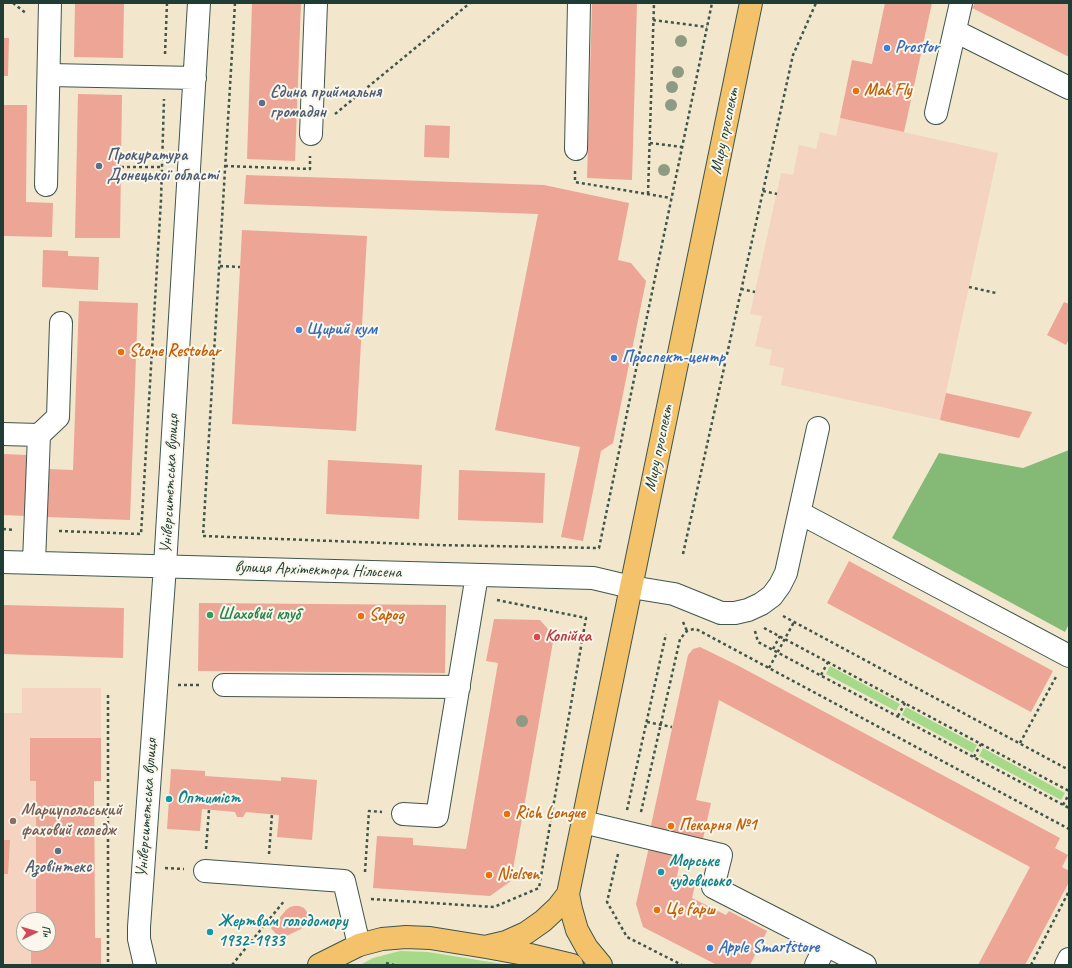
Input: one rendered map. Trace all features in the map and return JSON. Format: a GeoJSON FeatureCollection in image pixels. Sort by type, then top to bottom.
{"type":"FeatureCollection","features":[{"type":"Feature","properties":{"kind":"main road","name":"Миру проспект"},"geometry":{"type":"LineString","coordinates":[[601,965],[587,948],[577,930],[568,894],[751,3]]}},
{"type":"Feature","properties":{"kind":"main road","name":"Миру проспект"},"geometry":{"type":"LineString","coordinates":[[486,946],[506,942],[526,933],[543,921],[558,907],[568,894]]}},
{"type":"Feature","properties":{"kind":"main road","name":"Миру проспект"},"geometry":{"type":"LineString","coordinates":[[319,965],[359,945],[382,939],[406,937],[430,938],[486,946],[572,965]]}},
{"type":"Feature","properties":{"kind":"street"},"geometry":{"type":"LineString","coordinates":[[46,185],[50,3]]}},
{"type":"Feature","properties":{"kind":"street","name":"Університетська вулиця"},"geometry":{"type":"LineString","coordinates":[[145,965],[139,939],[139,927],[165,566],[199,3]]}},
{"type":"Feature","properties":{"kind":"street"},"geometry":{"type":"LineString","coordinates":[[311,134],[316,3]]}},
{"type":"Feature","properties":{"kind":"street"},"geometry":{"type":"LineString","coordinates":[[576,149],[579,3]]}},
{"type":"Feature","properties":{"kind":"street"},"geometry":{"type":"LineString","coordinates":[[936,114],[961,3]]}},
{"type":"Feature","properties":{"kind":"street"},"geometry":{"type":"LineString","coordinates":[[955,30],[1069,88]]}},
{"type":"Feature","properties":{"kind":"street"},"geometry":{"type":"LineString","coordinates":[[48,75],[195,78]]}},
{"type":"Feature","properties":{"kind":"street"},"geometry":{"type":"LineString","coordinates":[[34,562],[39,435],[58,417],[61,323]]}},
{"type":"Feature","properties":{"kind":"street","name":"вулиця Архітектора Нільсена"},"geometry":{"type":"LineString","coordinates":[[3,562],[165,566],[476,585],[593,578],[631,587],[674,594],[721,613],[735,613],[748,610],[761,604],[772,596],[780,586],[786,573],[818,428]]}},
{"type":"Feature","properties":{"kind":"street"},"geometry":{"type":"LineString","coordinates":[[3,434],[39,435]]}},
{"type":"Feature","properties":{"kind":"street"},"geometry":{"type":"LineString","coordinates":[[800,513],[1068,656]]}},
{"type":"Feature","properties":{"kind":"street"},"geometry":{"type":"LineString","coordinates":[[403,814],[437,816],[476,585]]}},
{"type":"Feature","properties":{"kind":"street"},"geometry":{"type":"LineString","coordinates":[[224,685],[458,687]]}},
{"type":"Feature","properties":{"kind":"street"},"geometry":{"type":"LineString","coordinates":[[583,822],[721,855],[713,887],[865,965]]}},
{"type":"Feature","properties":{"kind":"street"},"geometry":{"type":"LineString","coordinates":[[205,871],[344,881],[359,945]]}},
{"type":"Feature","properties":{"kind":"street"},"geometry":{"type":"LineString","coordinates":[[816,965],[826,945]]}},
{"type":"Feature","properties":{"kind":"street"},"geometry":{"type":"LineString","coordinates":[[1066,965],[1069,959]]}},
{"type":"Feature","properties":{"kind":"path"},"geometry":{"type":"LineString","coordinates":[[235,3],[203,536],[436,545],[599,548],[712,3]]}},
{"type":"Feature","properties":{"kind":"path"},"geometry":{"type":"LineString","coordinates":[[311,134],[470,3]]}},
{"type":"Feature","properties":{"kind":"path"},"geometry":{"type":"LineString","coordinates":[[648,194],[654,3]]}},
{"type":"Feature","properties":{"kind":"path"},"geometry":{"type":"LineString","coordinates":[[683,554],[793,55],[816,3]]}},
{"type":"Feature","properties":{"kind":"path"},"geometry":{"type":"LineString","coordinates":[[653,20],[707,28]]}},
{"type":"Feature","properties":{"kind":"path"},"geometry":{"type":"LineString","coordinates":[[650,143],[682,147]]}},
{"type":"Feature","properties":{"kind":"path"},"geometry":{"type":"LineString","coordinates":[[121,166],[162,167]]}},
{"type":"Feature","properties":{"kind":"path"},"geometry":{"type":"LineString","coordinates":[[225,166],[310,169]]}},
{"type":"Feature","properties":{"kind":"path"},"geometry":{"type":"LineString","coordinates":[[575,182],[671,198]]}},
{"type":"Feature","properties":{"kind":"path"},"geometry":{"type":"LineString","coordinates":[[763,191],[777,194]]}},
{"type":"Feature","properties":{"kind":"path"},"geometry":{"type":"LineString","coordinates":[[3,529],[141,534],[161,200]]}},
{"type":"Feature","properties":{"kind":"path"},"geometry":{"type":"LineString","coordinates":[[220,266],[240,267]]}},
{"type":"Feature","properties":{"kind":"path"},"geometry":{"type":"LineString","coordinates":[[969,287],[996,293]]}},
{"type":"Feature","properties":{"kind":"path"},"geometry":{"type":"LineString","coordinates":[[741,289],[755,292]]}},
{"type":"Feature","properties":{"kind":"path"},"geometry":{"type":"LineString","coordinates":[[348,897],[494,907],[539,888],[586,618],[476,585]]}},
{"type":"Feature","properties":{"kind":"path"},"geometry":{"type":"LineString","coordinates":[[761,604],[1068,769],[1069,764]]}},
{"type":"Feature","properties":{"kind":"path"},"geometry":{"type":"LineString","coordinates":[[769,668],[794,622]]}},
{"type":"Feature","properties":{"kind":"path"},"geometry":{"type":"LineString","coordinates":[[766,628],[777,643],[821,675],[1069,808]]}},
{"type":"Feature","properties":{"kind":"path"},"geometry":{"type":"LineString","coordinates":[[641,812],[680,639],[687,631],[694,629],[1069,829]]}},
{"type":"Feature","properties":{"kind":"path"},"geometry":{"type":"LineString","coordinates":[[755,631],[758,642],[777,643],[828,662],[1069,792],[1063,805]]}},
{"type":"Feature","properties":{"kind":"path"},"geometry":{"type":"LineString","coordinates":[[666,634],[607,902],[627,937],[682,965]]}},
{"type":"Feature","properties":{"kind":"path"},"geometry":{"type":"LineString","coordinates":[[777,643],[781,645]]}},
{"type":"Feature","properties":{"kind":"path"},"geometry":{"type":"LineString","coordinates":[[1020,743],[1068,656]]}},
{"type":"Feature","properties":{"kind":"path"},"geometry":{"type":"LineString","coordinates":[[821,675],[828,662]]}},
{"type":"Feature","properties":{"kind":"path"},"geometry":{"type":"LineString","coordinates":[[172,685],[224,685]]}},
{"type":"Feature","properties":{"kind":"path"},"geometry":{"type":"LineString","coordinates":[[108,695],[108,965]]}},
{"type":"Feature","properties":{"kind":"path"},"geometry":{"type":"LineString","coordinates":[[898,716],[905,703]]}},
{"type":"Feature","properties":{"kind":"path"},"geometry":{"type":"LineString","coordinates":[[647,722],[672,727]]}},
{"type":"Feature","properties":{"kind":"path"},"geometry":{"type":"LineString","coordinates":[[974,757],[981,744]]}},
{"type":"Feature","properties":{"kind":"path"},"geometry":{"type":"LineString","coordinates":[[205,871],[209,810]]}},
{"type":"Feature","properties":{"kind":"path"},"geometry":{"type":"LineString","coordinates":[[365,875],[369,811]]}},
{"type":"Feature","properties":{"kind":"path"},"geometry":{"type":"LineString","coordinates":[[267,875],[272,814]]}},
{"type":"Feature","properties":{"kind":"path"},"geometry":{"type":"LineString","coordinates":[[1031,965],[1069,891]]}},
{"type":"Feature","properties":{"kind":"path"},"geometry":{"type":"LineString","coordinates":[[232,965],[286,899]]}},
{"type":"Feature","properties":{"kind":"path"},"geometry":{"type":"LineString","coordinates":[[384,964],[388,963],[394,965]]}},
{"type":"Feature","properties":{"kind":"shaded area"},"geometry":{"type":"Polygon","coordinates":[[[840,118],[998,153],[940,420],[781,385],[784,368],[769,365],[772,350],[755,346],[762,316],[750,314],[781,173],[793,175],[799,145],[816,149],[820,132],[836,136],[840,118]]]}},
{"type":"Feature","properties":{"kind":"shaded area","name":"Азовінтекс"},"geometry":{"type":"Polygon","coordinates":[[[22,688],[101,688],[101,781],[94,782],[95,938],[101,938],[101,965],[3,965],[3,713],[22,713],[22,688]]]}},
{"type":"Feature","properties":{"kind":"green space"},"geometry":{"type":"Polygon","coordinates":[[[1069,450],[1069,624],[1065,632],[892,538],[939,453],[1023,468],[1069,450]]]}},
{"type":"Feature","properties":{"kind":"green space"},"geometry":{"type":"Polygon","coordinates":[[[830,666],[900,704],[896,711],[826,674],[830,666]]]}},
{"type":"Feature","properties":{"kind":"green space"},"geometry":{"type":"Polygon","coordinates":[[[906,707],[977,745],[973,753],[902,715],[906,707]]]}},
{"type":"Feature","properties":{"kind":"green space"},"geometry":{"type":"Polygon","coordinates":[[[983,748],[1065,793],[1061,800],[979,756],[983,748]]]}},
{"type":"Feature","properties":{"kind":"green space"},"geometry":{"type":"Polygon","coordinates":[[[400,951],[428,952],[509,965],[360,965],[373,958],[400,951]]]}},
{"type":"Feature","properties":{"kind":"building"},"geometry":{"type":"Polygon","coordinates":[[[75,3],[124,3],[123,58],[74,57],[75,3]]]}},
{"type":"Feature","properties":{"kind":"building"},"geometry":{"type":"Polygon","coordinates":[[[252,3],[301,3],[295,161],[247,159],[252,3]]]}},
{"type":"Feature","properties":{"kind":"building"},"geometry":{"type":"Polygon","coordinates":[[[592,3],[637,3],[632,180],[587,178],[592,3]]]}},
{"type":"Feature","properties":{"kind":"building"},"geometry":{"type":"Polygon","coordinates":[[[885,3],[932,3],[904,132],[840,118],[852,60],[872,64],[885,3]]]}},
{"type":"Feature","properties":{"kind":"building"},"geometry":{"type":"Polygon","coordinates":[[[975,3],[1069,3],[1069,57],[972,8],[975,3]]]}},
{"type":"Feature","properties":{"kind":"building"},"geometry":{"type":"Polygon","coordinates":[[[3,38],[9,38],[8,76],[3,76],[3,38]]]}},
{"type":"Feature","properties":{"kind":"building"},"geometry":{"type":"Polygon","coordinates":[[[78,94],[122,95],[120,238],[75,238],[78,94]]]}},
{"type":"Feature","properties":{"kind":"building"},"geometry":{"type":"Polygon","coordinates":[[[3,105],[27,105],[26,202],[53,203],[52,237],[3,236],[3,105]]]}},
{"type":"Feature","properties":{"kind":"building"},"geometry":{"type":"Polygon","coordinates":[[[425,125],[450,126],[449,158],[424,157],[425,125]]]}},
{"type":"Feature","properties":{"kind":"building"},"geometry":{"type":"Polygon","coordinates":[[[246,175],[544,185],[629,203],[618,260],[631,263],[646,281],[613,443],[601,451],[583,541],[561,537],[580,447],[495,430],[538,214],[244,204],[246,175]]]}},
{"type":"Feature","properties":{"kind":"building"},"geometry":{"type":"Polygon","coordinates":[[[242,230],[367,236],[356,431],[232,424],[242,230]]]}},
{"type":"Feature","properties":{"kind":"building"},"geometry":{"type":"Polygon","coordinates":[[[43,250],[68,251],[68,256],[99,257],[98,290],[42,287],[43,250]]]}},
{"type":"Feature","properties":{"kind":"building"},"geometry":{"type":"Polygon","coordinates":[[[79,301],[138,303],[130,520],[46,517],[48,469],[73,470],[79,301]]]}},
{"type":"Feature","properties":{"kind":"building"},"geometry":{"type":"Polygon","coordinates":[[[1064,302],[1069,304],[1069,339],[1066,345],[1047,335],[1064,302]]]}},
{"type":"Feature","properties":{"kind":"building"},"geometry":{"type":"Polygon","coordinates":[[[946,393],[1032,412],[1019,438],[940,420],[946,393]]]}},
{"type":"Feature","properties":{"kind":"building"},"geometry":{"type":"Polygon","coordinates":[[[3,454],[28,455],[26,516],[3,515],[3,454]]]}},
{"type":"Feature","properties":{"kind":"building"},"geometry":{"type":"Polygon","coordinates":[[[328,460],[422,465],[419,519],[326,514],[328,460]]]}},
{"type":"Feature","properties":{"kind":"building"},"geometry":{"type":"Polygon","coordinates":[[[459,470],[545,473],[543,523],[458,520],[459,470]]]}},
{"type":"Feature","properties":{"kind":"building"},"geometry":{"type":"Polygon","coordinates":[[[849,561],[1053,671],[1031,712],[827,603],[849,561]]]}},
{"type":"Feature","properties":{"kind":"building"},"geometry":{"type":"Polygon","coordinates":[[[199,603],[446,605],[445,673],[198,671],[199,603]]]}},
{"type":"Feature","properties":{"kind":"building"},"geometry":{"type":"Polygon","coordinates":[[[3,605],[124,608],[123,658],[3,654],[3,605]]]}},
{"type":"Feature","properties":{"kind":"building"},"geometry":{"type":"Polygon","coordinates":[[[494,619],[540,620],[554,636],[511,881],[490,896],[373,888],[377,836],[413,838],[413,845],[466,849],[498,663],[486,661],[494,619]]]}},
{"type":"Feature","properties":{"kind":"building"},"geometry":{"type":"Polygon","coordinates":[[[700,647],[737,665],[1060,838],[1055,848],[1068,855],[1062,867],[1069,871],[1069,882],[1025,965],[978,965],[1030,867],[719,700],[696,800],[711,803],[702,843],[650,830],[688,655],[693,649],[700,647]]]}},
{"type":"Feature","properties":{"kind":"building","name":"Азовінтекс"},"geometry":{"type":"Polygon","coordinates":[[[30,738],[101,738],[101,781],[94,781],[95,938],[101,938],[101,965],[31,965],[31,952],[56,952],[56,912],[36,912],[36,781],[30,781],[30,738]]]}},
{"type":"Feature","properties":{"kind":"building"},"geometry":{"type":"Polygon","coordinates":[[[171,769],[205,771],[205,776],[281,781],[281,777],[317,780],[312,840],[277,837],[279,815],[246,812],[243,817],[237,817],[235,812],[202,809],[200,831],[167,829],[171,769]]]}},
{"type":"Feature","properties":{"kind":"building"},"geometry":{"type":"Polygon","coordinates":[[[3,840],[10,840],[8,874],[3,874],[3,840]]]}},
{"type":"Feature","properties":{"kind":"building"},"geometry":{"type":"Polygon","coordinates":[[[649,847],[682,854],[677,876],[696,880],[692,898],[726,915],[729,911],[767,931],[750,965],[717,965],[643,927],[636,904],[649,847]]]}},
{"type":"Feature","properties":{"kind":"building"},"geometry":{"type":"Polygon","coordinates":[[[294,906],[304,908],[307,912],[308,922],[301,929],[280,939],[271,928],[286,910],[294,906]]]}},
{"type":"Feature","properties":{"kind":"place","name":"Prostor"},"geometry":{"type":"Point","coordinates":[887,48]}},
{"type":"Feature","properties":{"kind":"place","name":"Mak Fly"},"geometry":{"type":"Point","coordinates":[856,91]}},
{"type":"Feature","properties":{"kind":"place","name":"Єдина приймальня громадян"},"geometry":{"type":"Point","coordinates":[262,103]}},
{"type":"Feature","properties":{"kind":"place","name":"Прокуратура Донецької області"},"geometry":{"type":"Point","coordinates":[99,166]}},
{"type":"Feature","properties":{"kind":"place","name":"Щирий кум"},"geometry":{"type":"Point","coordinates":[299,330]}},
{"type":"Feature","properties":{"kind":"place","name":"Stone Restobar"},"geometry":{"type":"Point","coordinates":[121,352]}},
{"type":"Feature","properties":{"kind":"place","name":"Проспект-центр"},"geometry":{"type":"Point","coordinates":[614,358]}},
{"type":"Feature","properties":{"kind":"place","name":"Шаховий клуб"},"geometry":{"type":"Point","coordinates":[210,615]}},
{"type":"Feature","properties":{"kind":"place","name":"Sapog"},"geometry":{"type":"Point","coordinates":[361,616]}},
{"type":"Feature","properties":{"kind":"place","name":"Копійка"},"geometry":{"type":"Point","coordinates":[537,637]}},
{"type":"Feature","properties":{"kind":"place","name":"Оптиміст"},"geometry":{"type":"Point","coordinates":[169,799]}},
{"type":"Feature","properties":{"kind":"place","name":"Rich Longue"},"geometry":{"type":"Point","coordinates":[507,814]}},
{"type":"Feature","properties":{"kind":"place","name":"Мариупольський фаховий коледж"},"geometry":{"type":"Point","coordinates":[13,821]}},
{"type":"Feature","properties":{"kind":"place","name":"Пекарня №1"},"geometry":{"type":"Point","coordinates":[671,826]}},
{"type":"Feature","properties":{"kind":"place","name":"Азовінтекс"},"geometry":{"type":"Point","coordinates":[58,851]}},
{"type":"Feature","properties":{"kind":"place","name":"Морське чудовисько"},"geometry":{"type":"Point","coordinates":[661,872]}},
{"type":"Feature","properties":{"kind":"place","name":"Nielsen"},"geometry":{"type":"Point","coordinates":[489,875]}},
{"type":"Feature","properties":{"kind":"place","name":"Це fарш"},"geometry":{"type":"Point","coordinates":[657,910]}},
{"type":"Feature","properties":{"kind":"place","name":"Жертвам голодомору 1932-1933"},"geometry":{"type":"Point","coordinates":[210,932]}},
{"type":"Feature","properties":{"kind":"place","name":"Apple Smartstore"},"geometry":{"type":"Point","coordinates":[710,948]}}]}
